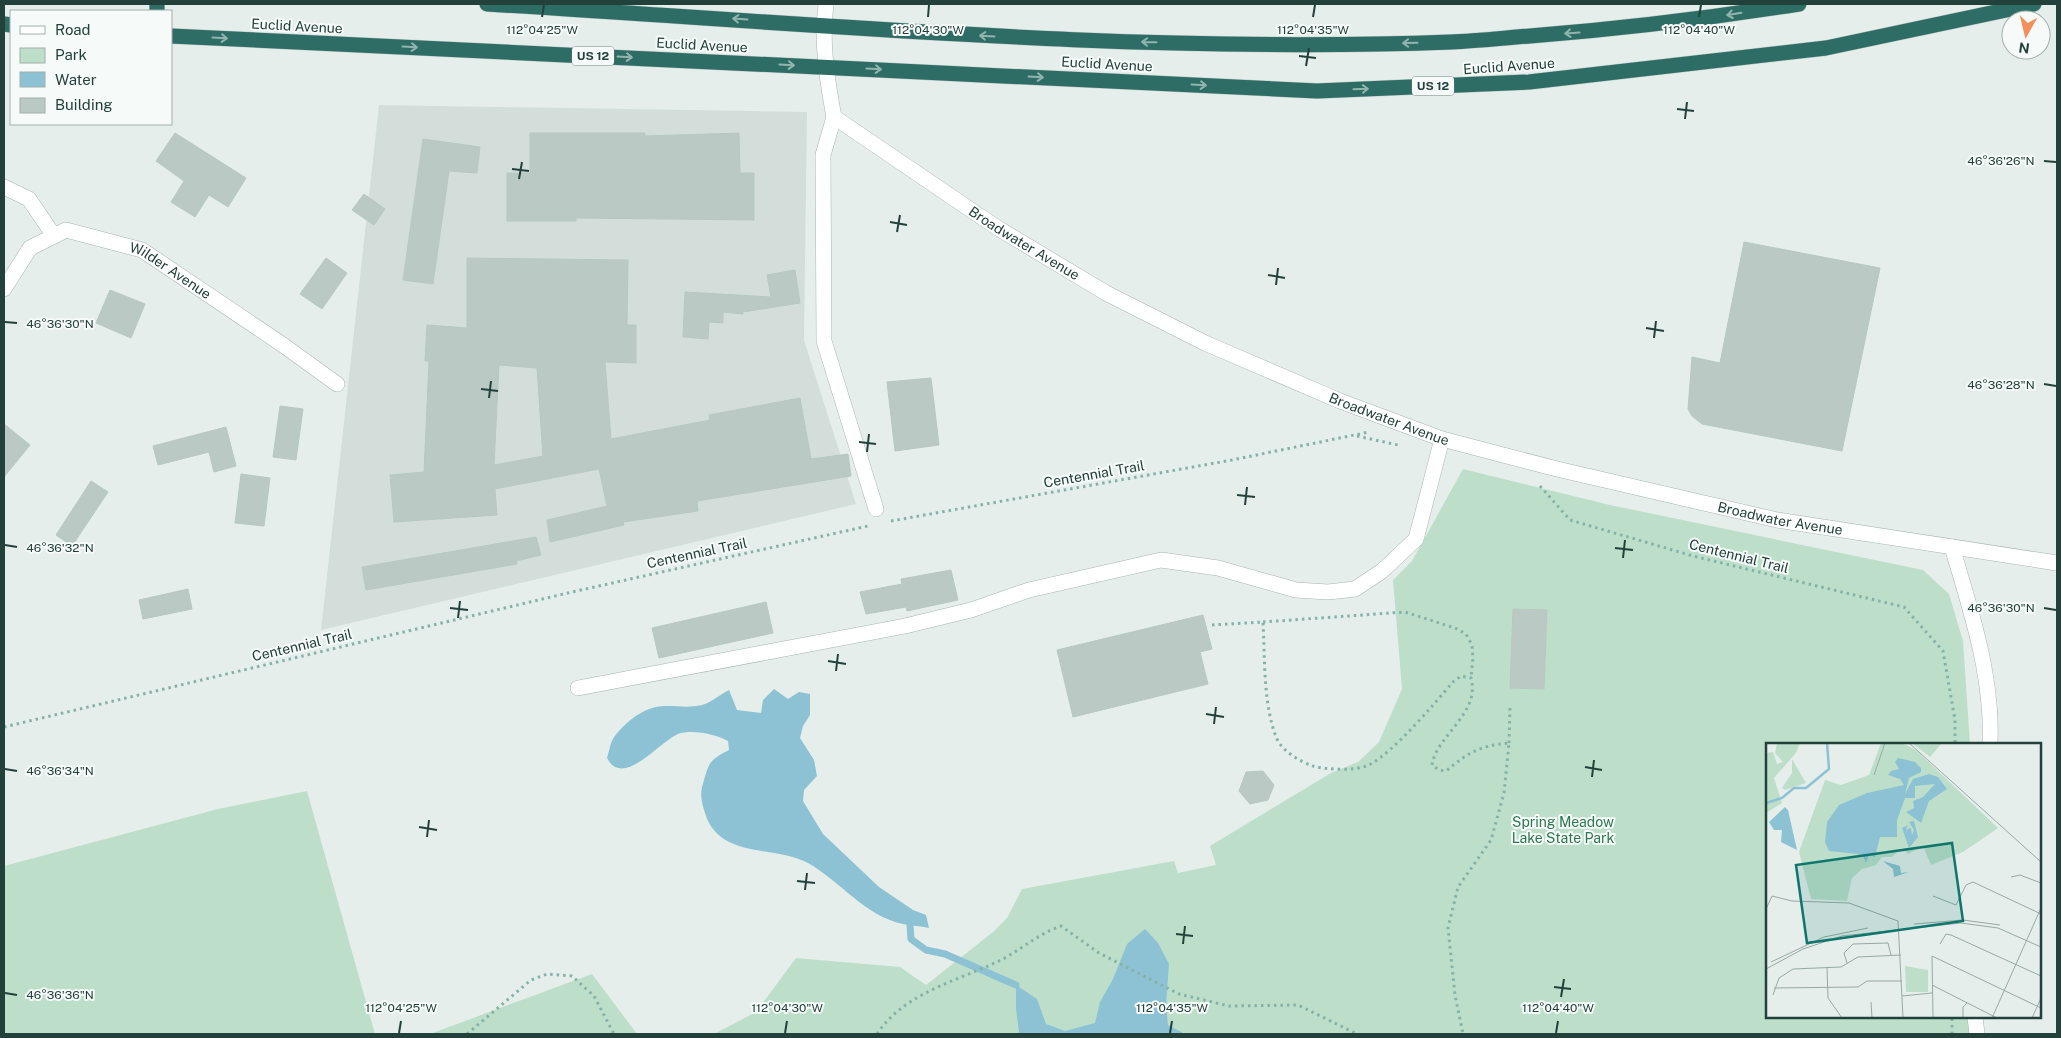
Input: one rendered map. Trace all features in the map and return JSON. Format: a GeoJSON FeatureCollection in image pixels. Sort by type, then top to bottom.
{"type":"FeatureCollection","features":[{"type":"Feature","properties":{"kind":"highway","name":"Euclid Avenue"},"geometry":{"type":"LineString","coordinates":[[487,4],[997,36],[1286,45],[1453,42],[1590,31],[1727,16],[1799,4]]}},
{"type":"Feature","properties":{"kind":"highway","name":"Euclid Avenue"},"geometry":{"type":"LineString","coordinates":[[172,36],[1317,90],[1529,82],[1826,48],[2034,4]]}},
{"type":"Feature","properties":{"kind":"street"},"geometry":{"type":"LineString","coordinates":[[826,4],[823,26],[825,66],[834,117],[823,155],[824,341],[876,509]]}},
{"type":"Feature","properties":{"kind":"street","name":"Broadwater Avenue"},"geometry":{"type":"LineString","coordinates":[[834,117],[996,228],[1106,293],[1205,344],[1340,401],[1442,439],[1557,469],[1777,520],[2057,563]]}},
{"type":"Feature","properties":{"kind":"street"},"geometry":{"type":"LineString","coordinates":[[4,186],[29,199],[54,236]]}},
{"type":"Feature","properties":{"kind":"street","name":"Wilder Avenue"},"geometry":{"type":"LineString","coordinates":[[4,289],[30,248],[66,230],[142,250],[338,384]]}},
{"type":"Feature","properties":{"kind":"street"},"geometry":{"type":"LineString","coordinates":[[578,688],[905,626],[971,610],[1029,590],[1161,560],[1218,568],[1296,590],[1328,592],[1355,588],[1382,571],[1416,539],[1442,439]]}},
{"type":"Feature","properties":{"kind":"street"},"geometry":{"type":"LineString","coordinates":[[1952,547],[1979,638],[1991,720],[1990,743]]}},
{"type":"Feature","properties":{"kind":"street"},"geometry":{"type":"LineString","coordinates":[[1975,1018],[1977,1034]]}},
{"type":"Feature","properties":{"kind":"path","name":"Centennial Trail"},"geometry":{"type":"LineString","coordinates":[[884,523],[1357,436],[1399,423]]}},
{"type":"Feature","properties":{"kind":"path","name":"Centennial Trail"},"geometry":{"type":"LineString","coordinates":[[1537,482],[1570,520],[1692,556],[1904,607],[1944,651],[1955,720],[1955,743]]}},
{"type":"Feature","properties":{"kind":"path","name":"Centennial Trail"},"geometry":{"type":"LineString","coordinates":[[4,727],[562,595],[875,525]]}},
{"type":"Feature","properties":{"kind":"path"},"geometry":{"type":"LineString","coordinates":[[1212,625],[1405,612],[1455,628],[1466,634],[1472,645],[1473,658],[1470,678],[1474,688],[1469,703],[1454,730],[1437,750],[1432,765],[1439,770],[1446,771],[1473,751],[1489,745],[1509,743]]}},
{"type":"Feature","properties":{"kind":"path"},"geometry":{"type":"LineString","coordinates":[[1263,622],[1272,724],[1278,742],[1300,762],[1320,768],[1337,770],[1368,765],[1395,744],[1453,682],[1461,676],[1470,678]]}},
{"type":"Feature","properties":{"kind":"path"},"geometry":{"type":"LineString","coordinates":[[1463,1034],[1455,995],[1448,928],[1458,887],[1491,840],[1504,793],[1509,743],[1510,707]]}},
{"type":"Feature","properties":{"kind":"path"},"geometry":{"type":"LineString","coordinates":[[877,1034],[886,1020],[907,1004],[932,989],[965,977],[1003,958],[1045,931],[1061,926],[1099,953],[1179,994],[1229,1006],[1298,1005],[1356,1034]]}},
{"type":"Feature","properties":{"kind":"path"},"geometry":{"type":"LineString","coordinates":[[467,1034],[531,980],[547,974],[572,976],[594,996],[614,1034]]}},
{"type":"Feature","properties":{"kind":"path"},"geometry":{"type":"LineString","coordinates":[[1952,1018],[1952,1034]]}},
{"type":"Feature","properties":{"kind":"shaded area"},"geometry":{"type":"Polygon","coordinates":[[[379,105],[807,112],[804,340],[856,504],[321,630],[379,105]]]}},
{"type":"Feature","properties":{"kind":"green space","name":"Spring Meadow Lake State Park"},"geometry":{"type":"Polygon","coordinates":[[[1463,469],[1610,505],[1923,570],[1949,594],[1963,641],[1970,743],[1766,743],[1766,1018],[1969,1018],[1972,1034],[714,1034],[756,1012],[796,958],[900,967],[926,985],[993,932],[1007,918],[1022,889],[1174,861],[1178,873],[1216,865],[1210,846],[1331,773],[1358,762],[1379,742],[1402,689],[1393,580],[1412,561],[1463,469]]]}},
{"type":"Feature","properties":{"kind":"green space"},"geometry":{"type":"Polygon","coordinates":[[[307,791],[375,1034],[4,1034],[4,866],[218,809],[307,791]]]}},
{"type":"Feature","properties":{"kind":"green space"},"geometry":{"type":"Polygon","coordinates":[[[592,974],[637,1034],[430,1034],[592,974]]]}},
{"type":"Feature","properties":{"kind":"water"},"geometry":{"type":"Polygon","coordinates":[[[774,689],[788,699],[799,692],[810,694],[810,715],[803,726],[800,738],[814,760],[817,776],[804,790],[803,801],[823,834],[879,887],[913,910],[926,915],[929,928],[903,924],[877,914],[820,870],[808,863],[735,844],[722,838],[712,828],[705,813],[701,793],[710,764],[716,757],[729,750],[728,741],[717,736],[690,732],[678,734],[631,766],[622,768],[614,766],[607,758],[616,734],[644,711],[661,706],[689,707],[702,705],[729,690],[737,710],[761,713],[763,700],[774,689]]]}},
{"type":"Feature","properties":{"kind":"water"},"geometry":{"type":"Polygon","coordinates":[[[1145,929],[1158,943],[1169,964],[1166,1005],[1168,1025],[1185,1034],[1017,1034],[1019,1032],[1016,1009],[1016,985],[1037,999],[1046,1024],[1065,1031],[1095,1023],[1100,1002],[1113,979],[1127,944],[1145,929]]]}},
{"type":"Feature","properties":{"kind":"building"},"geometry":{"type":"Polygon","coordinates":[[[175,133],[246,178],[228,207],[209,195],[195,217],[171,202],[184,181],[156,161],[175,133]]]}},
{"type":"Feature","properties":{"kind":"building"},"geometry":{"type":"Polygon","coordinates":[[[530,133],[645,133],[645,136],[739,133],[740,173],[754,173],[754,220],[576,218],[576,221],[507,221],[507,173],[530,173],[530,133]]]}},
{"type":"Feature","properties":{"kind":"building"},"geometry":{"type":"Polygon","coordinates":[[[423,139],[480,147],[477,173],[449,171],[433,284],[403,280],[423,139]]]}},
{"type":"Feature","properties":{"kind":"building"},"geometry":{"type":"Polygon","coordinates":[[[364,194],[385,209],[374,225],[352,210],[364,194]]]}},
{"type":"Feature","properties":{"kind":"building"},"geometry":{"type":"Polygon","coordinates":[[[1744,242],[1880,268],[1842,451],[1702,424],[1692,416],[1688,409],[1692,357],[1720,363],[1744,242]]]}},
{"type":"Feature","properties":{"kind":"building"},"geometry":{"type":"Polygon","coordinates":[[[326,258],[347,273],[322,309],[300,294],[326,258]]]}},
{"type":"Feature","properties":{"kind":"building"},"geometry":{"type":"Polygon","coordinates":[[[467,258],[628,260],[627,325],[636,325],[636,363],[605,362],[611,439],[710,420],[709,415],[800,398],[811,459],[848,454],[851,476],[697,501],[698,511],[623,522],[624,525],[550,542],[547,520],[607,506],[599,469],[495,489],[497,515],[394,522],[390,475],[424,472],[429,361],[425,361],[427,325],[467,328],[467,258]],[[499,365],[494,465],[543,456],[537,368],[499,365]]]}},
{"type":"Feature","properties":{"kind":"building"},"geometry":{"type":"Polygon","coordinates":[[[795,270],[800,303],[743,312],[743,314],[723,312],[723,323],[709,322],[708,339],[683,337],[685,292],[771,297],[767,275],[795,270]]]}},
{"type":"Feature","properties":{"kind":"building"},"geometry":{"type":"Polygon","coordinates":[[[110,290],[145,304],[131,338],[96,323],[110,290]]]}},
{"type":"Feature","properties":{"kind":"building"},"geometry":{"type":"Polygon","coordinates":[[[931,378],[939,445],[895,451],[887,382],[931,378]]]}},
{"type":"Feature","properties":{"kind":"building"},"geometry":{"type":"Polygon","coordinates":[[[280,406],[303,409],[296,460],[273,457],[280,406]]]}},
{"type":"Feature","properties":{"kind":"building"},"geometry":{"type":"Polygon","coordinates":[[[4,424],[30,445],[4,477],[4,424]]]}},
{"type":"Feature","properties":{"kind":"building"},"geometry":{"type":"Polygon","coordinates":[[[226,427],[236,466],[214,472],[209,452],[158,465],[153,446],[226,427]]]}},
{"type":"Feature","properties":{"kind":"building"},"geometry":{"type":"Polygon","coordinates":[[[241,474],[270,478],[264,526],[235,523],[241,474]]]}},
{"type":"Feature","properties":{"kind":"building"},"geometry":{"type":"Polygon","coordinates":[[[91,481],[108,492],[72,546],[56,535],[91,481]]]}},
{"type":"Feature","properties":{"kind":"building"},"geometry":{"type":"Polygon","coordinates":[[[536,537],[541,555],[516,561],[517,564],[366,590],[362,567],[536,537]]]}},
{"type":"Feature","properties":{"kind":"building"},"geometry":{"type":"Polygon","coordinates":[[[951,570],[958,600],[907,611],[906,607],[866,614],[860,592],[902,584],[901,579],[951,570]]]}},
{"type":"Feature","properties":{"kind":"building"},"geometry":{"type":"Polygon","coordinates":[[[188,589],[192,609],[143,619],[139,600],[188,589]]]}},
{"type":"Feature","properties":{"kind":"building"},"geometry":{"type":"Polygon","coordinates":[[[766,602],[773,633],[659,658],[652,628],[766,602]]]}},
{"type":"Feature","properties":{"kind":"building"},"geometry":{"type":"Polygon","coordinates":[[[1513,609],[1547,610],[1544,689],[1510,688],[1513,609]]]}},
{"type":"Feature","properties":{"kind":"building"},"geometry":{"type":"Polygon","coordinates":[[[1203,615],[1212,649],[1200,652],[1208,684],[1073,717],[1057,650],[1203,615]]]}},
{"type":"Feature","properties":{"kind":"building"},"geometry":{"type":"Polygon","coordinates":[[[1263,771],[1274,785],[1268,800],[1250,804],[1239,791],[1246,772],[1263,771]]]}},
{"type":"Feature","properties":{"kind":"waterway"},"geometry":{"type":"LineString","coordinates":[[910,925],[911,939],[926,950],[945,954],[1016,985]]}}]}
